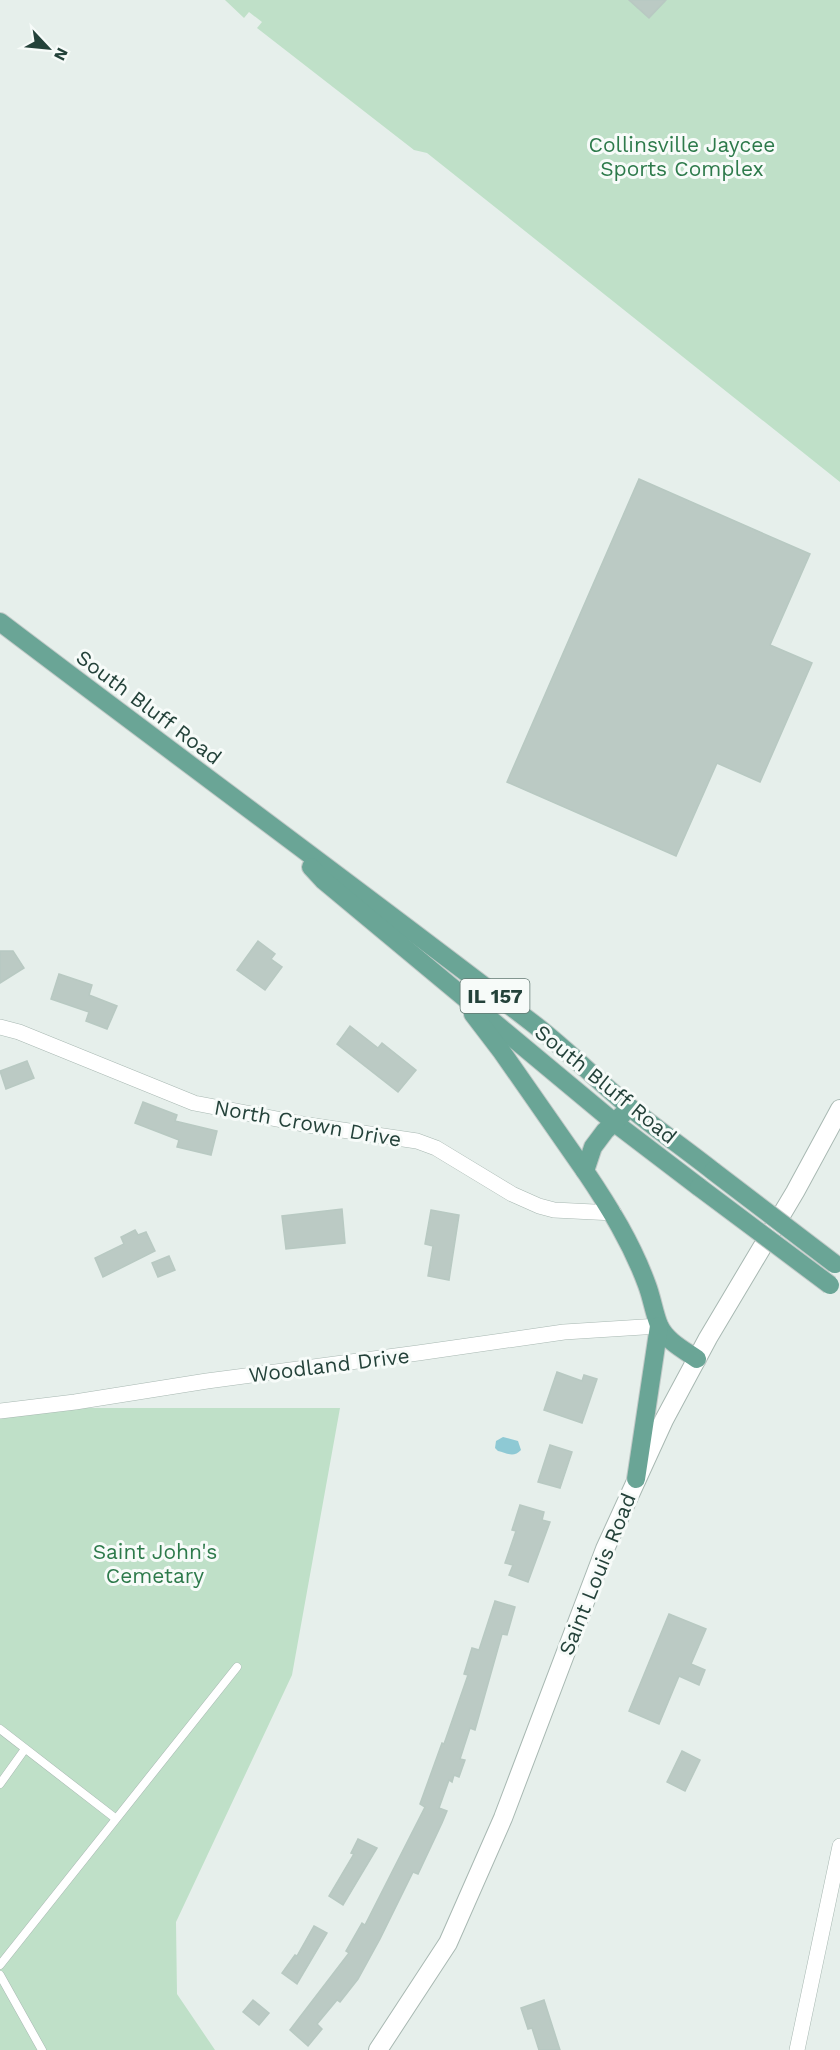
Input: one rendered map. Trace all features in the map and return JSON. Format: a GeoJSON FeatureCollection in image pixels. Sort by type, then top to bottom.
{"type":"FeatureCollection","features":[{"type":"Feature","properties":{"kind":"main road","name":"South Bluff Road"},"geometry":{"type":"LineString","coordinates":[[0,622],[388,912],[537,1027],[629,1107],[837,1266]]}},
{"type":"Feature","properties":{"kind":"main road","name":"South Bluff Road"},"geometry":{"type":"LineString","coordinates":[[272,827],[324,880],[615,1123],[835,1289]]}},
{"type":"Feature","properties":{"kind":"main road"},"geometry":{"type":"LineString","coordinates":[[443,978],[502,1052],[614,1213],[647,1284],[659,1326],[636,1479]]}},
{"type":"Feature","properties":{"kind":"main road"},"geometry":{"type":"LineString","coordinates":[[585,1171],[593,1147],[604,1131],[615,1123],[629,1107]]}},
{"type":"Feature","properties":{"kind":"main road"},"geometry":{"type":"LineString","coordinates":[[659,1326],[671,1340],[697,1359]]}},
{"type":"Feature","properties":{"kind":"street","name":"North Crown Drive"},"geometry":{"type":"LineString","coordinates":[[0,1027],[19,1032],[194,1103],[308,1125],[417,1141],[447,1153],[512,1194],[539,1206],[554,1210],[614,1213]]}},
{"type":"Feature","properties":{"kind":"street","name":"Saint Louis Road"},"geometry":{"type":"LineString","coordinates":[[378,2050],[448,1943],[503,1818],[605,1549],[636,1479],[697,1359],[795,1192],[840,1109]]}},
{"type":"Feature","properties":{"kind":"street","name":"Woodland Drive"},"geometry":{"type":"LineString","coordinates":[[0,1410],[75,1402],[207,1380],[564,1332],[659,1326]]}},
{"type":"Feature","properties":{"kind":"street"},"geometry":{"type":"LineString","coordinates":[[797,2050],[840,1846]]}},
{"type":"Feature","properties":{"kind":"lane"},"geometry":{"type":"LineString","coordinates":[[0,1965],[237,1667]]}},
{"type":"Feature","properties":{"kind":"lane"},"geometry":{"type":"LineString","coordinates":[[0,1729],[115,1818]]}},
{"type":"Feature","properties":{"kind":"lane"},"geometry":{"type":"LineString","coordinates":[[0,1784],[25,1749]]}},
{"type":"Feature","properties":{"kind":"lane"},"geometry":{"type":"LineString","coordinates":[[0,1975],[42,2050]]}},
{"type":"Feature","properties":{"kind":"green space","name":"Collinsville Jaycee Sports Complex"},"geometry":{"type":"Polygon","coordinates":[[[225,0],[840,0],[840,482],[427,153],[414,150],[257,28],[262,22],[249,12],[244,18],[225,0]]]}},
{"type":"Feature","properties":{"kind":"green space","name":"Saint John's Cemetary"},"geometry":{"type":"Polygon","coordinates":[[[21,1408],[340,1408],[292,1675],[176,1922],[177,1994],[215,2050],[0,2050],[0,1410],[21,1408]]]}},
{"type":"Feature","properties":{"kind":"water"},"geometry":{"type":"Polygon","coordinates":[[[503,1437],[518,1441],[521,1450],[513,1454],[498,1451],[495,1448],[496,1441],[503,1437]]]}},
{"type":"Feature","properties":{"kind":"building"},"geometry":{"type":"Polygon","coordinates":[[[629,0],[666,0],[649,18],[629,0]]]}},
{"type":"Feature","properties":{"kind":"building"},"geometry":{"type":"Polygon","coordinates":[[[639,479],[810,554],[770,645],[812,663],[760,782],[717,763],[676,856],[507,782],[639,479]]]}},
{"type":"Feature","properties":{"kind":"building"},"geometry":{"type":"Polygon","coordinates":[[[258,941],[275,954],[271,959],[282,967],[265,990],[237,970],[258,941]]]}},
{"type":"Feature","properties":{"kind":"building"},"geometry":{"type":"Polygon","coordinates":[[[0,951],[13,951],[24,968],[0,983],[0,951]]]}},
{"type":"Feature","properties":{"kind":"building"},"geometry":{"type":"Polygon","coordinates":[[[59,974],[92,985],[89,995],[117,1006],[107,1029],[86,1021],[89,1012],[51,999],[59,974]]]}},
{"type":"Feature","properties":{"kind":"building"},"geometry":{"type":"Polygon","coordinates":[[[350,1026],[378,1048],[382,1043],[416,1070],[398,1092],[337,1044],[350,1026]]]}},
{"type":"Feature","properties":{"kind":"building"},"geometry":{"type":"Polygon","coordinates":[[[27,1061],[34,1078],[6,1089],[0,1071],[27,1061]]]}},
{"type":"Feature","properties":{"kind":"building"},"geometry":{"type":"Polygon","coordinates":[[[143,1102],[177,1115],[175,1121],[217,1131],[211,1155],[177,1147],[179,1140],[135,1123],[143,1102]]]}},
{"type":"Feature","properties":{"kind":"building"},"geometry":{"type":"Polygon","coordinates":[[[342,1209],[345,1243],[286,1249],[282,1216],[342,1209]]]}},
{"type":"Feature","properties":{"kind":"building"},"geometry":{"type":"Polygon","coordinates":[[[431,1210],[459,1215],[449,1280],[428,1276],[433,1246],[425,1244],[431,1210]]]}},
{"type":"Feature","properties":{"kind":"building"},"geometry":{"type":"Polygon","coordinates":[[[135,1230],[138,1235],[146,1232],[155,1251],[103,1277],[95,1258],[124,1244],[121,1237],[135,1230]]]}},
{"type":"Feature","properties":{"kind":"building"},"geometry":{"type":"Polygon","coordinates":[[[169,1256],[175,1270],[158,1277],[152,1263],[169,1256]]]}},
{"type":"Feature","properties":{"kind":"building"},"geometry":{"type":"Polygon","coordinates":[[[557,1372],[582,1381],[584,1375],[597,1379],[582,1423],[544,1410],[557,1372]]]}},
{"type":"Feature","properties":{"kind":"building"},"geometry":{"type":"Polygon","coordinates":[[[550,1445],[572,1452],[560,1488],[538,1482],[550,1445]]]}},
{"type":"Feature","properties":{"kind":"building"},"geometry":{"type":"Polygon","coordinates":[[[520,1505],[544,1512],[542,1520],[550,1522],[528,1582],[509,1575],[513,1565],[505,1563],[516,1531],[512,1530],[520,1505]]]}},
{"type":"Feature","properties":{"kind":"building"},"geometry":{"type":"Polygon","coordinates":[[[495,1601],[515,1607],[507,1635],[502,1634],[475,1730],[470,1728],[460,1759],[465,1760],[459,1777],[454,1775],[452,1782],[449,1780],[439,1808],[447,1811],[442,1823],[418,1874],[413,1872],[358,1979],[340,2002],[337,2000],[317,2024],[322,2029],[308,2046],[290,2030],[349,1953],[346,1951],[362,1923],[365,1925],[425,1807],[420,1804],[468,1675],[464,1674],[472,1648],[479,1650],[495,1601]]]}},
{"type":"Feature","properties":{"kind":"building"},"geometry":{"type":"Polygon","coordinates":[[[669,1614],[706,1629],[691,1664],[705,1670],[699,1685],[679,1676],[659,1724],[629,1711],[669,1614]]]}},
{"type":"Feature","properties":{"kind":"building"},"geometry":{"type":"Polygon","coordinates":[[[682,1751],[700,1760],[685,1791],[667,1782],[682,1751]]]}},
{"type":"Feature","properties":{"kind":"building"},"geometry":{"type":"Polygon","coordinates":[[[358,1839],[377,1848],[343,1905],[329,1896],[354,1854],[351,1853],[358,1839]]]}},
{"type":"Feature","properties":{"kind":"building"},"geometry":{"type":"Polygon","coordinates":[[[314,1926],[327,1933],[297,1984],[282,1973],[295,1955],[297,1956],[314,1926]]]}},
{"type":"Feature","properties":{"kind":"building"},"geometry":{"type":"Polygon","coordinates":[[[253,2000],[269,2013],[259,2025],[243,2012],[253,2000]]]}},
{"type":"Feature","properties":{"kind":"building"},"geometry":{"type":"Polygon","coordinates":[[[544,2000],[560,2050],[539,2050],[532,2028],[528,2029],[521,2008],[544,2000]]]}}]}
